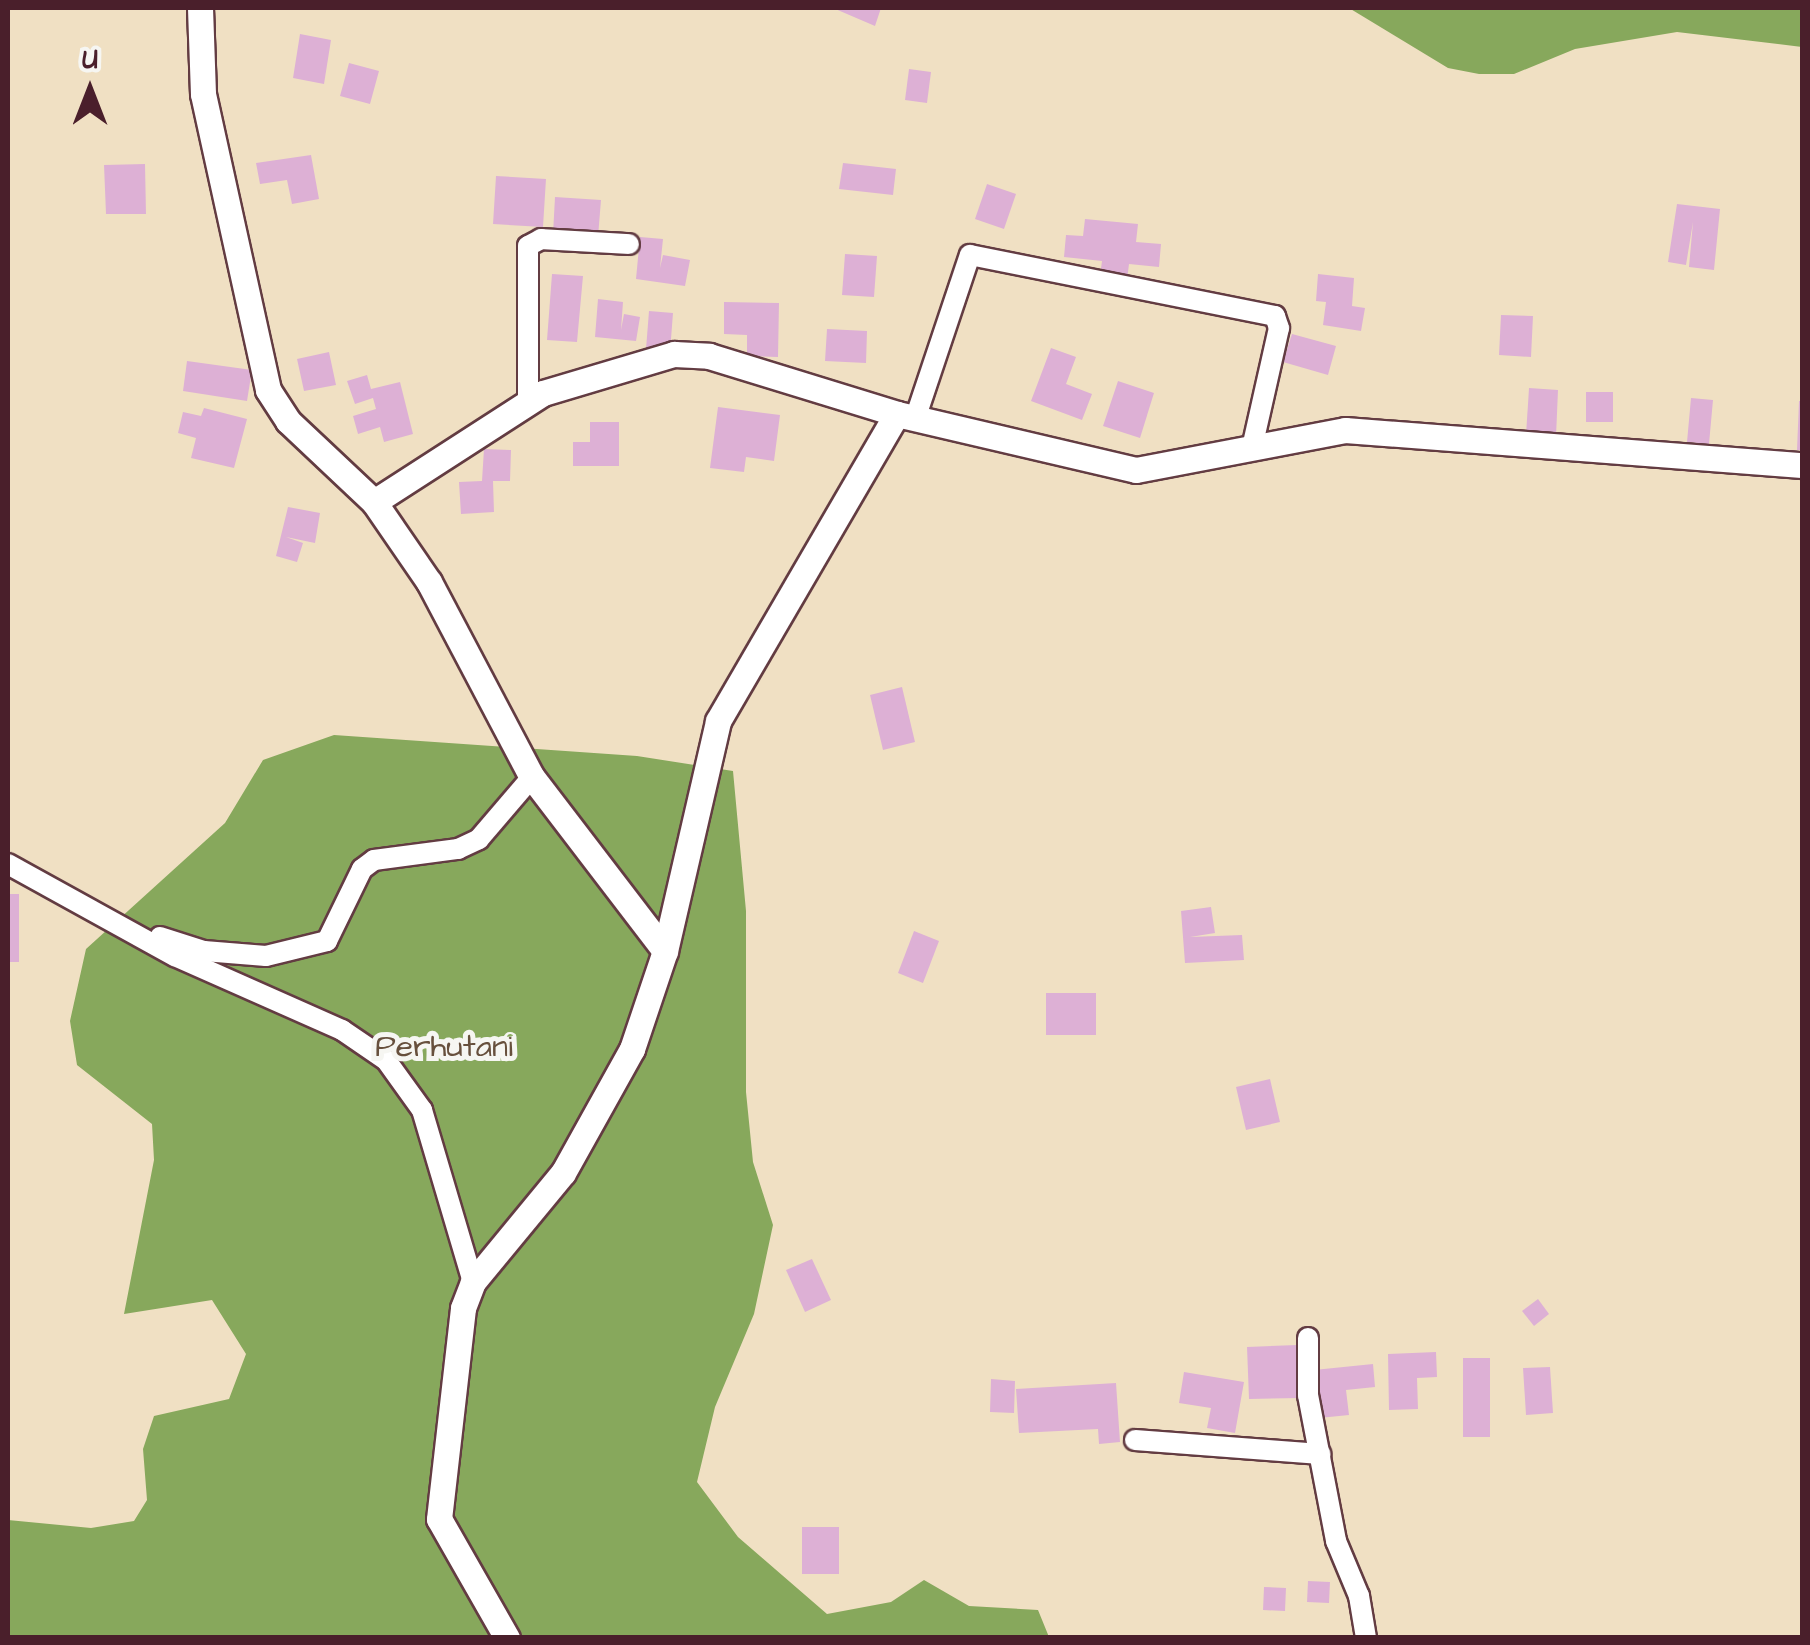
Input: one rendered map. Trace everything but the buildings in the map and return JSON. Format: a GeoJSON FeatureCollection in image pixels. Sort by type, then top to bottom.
{"type":"FeatureCollection","features":[{"type":"Feature","properties":{"kind":"street"},"geometry":{"type":"LineString","coordinates":[[200,8],[203,94],[268,390],[288,421],[374,502],[428,582],[532,778],[665,951]]}},
{"type":"Feature","properties":{"kind":"street"},"geometry":{"type":"LineString","coordinates":[[528,401],[528,246],[541,238],[629,244]]}},
{"type":"Feature","properties":{"kind":"street"},"geometry":{"type":"LineString","coordinates":[[507,1638],[439,1519],[457,1333],[473,1282],[544,1200],[592,1124],[632,1048],[665,951],[727,700],[906,416],[970,254],[1275,316],[1279,328],[1253,443]]}},
{"type":"Feature","properties":{"kind":"street"},"geometry":{"type":"LineString","coordinates":[[374,502],[528,401],[657,356],[692,354],[906,416],[1136,470],[1179,466],[1253,443],[1314,432],[1379,431],[1802,465]]}},
{"type":"Feature","properties":{"kind":"street"},"geometry":{"type":"LineString","coordinates":[[124,928],[204,951],[266,956],[327,941],[362,869],[374,860],[479,840],[532,778]]}},
{"type":"Feature","properties":{"kind":"street"},"geometry":{"type":"LineString","coordinates":[[8,864],[124,928],[342,1030],[402,1075],[431,1132],[473,1282]]}},
{"type":"Feature","properties":{"kind":"street"},"geometry":{"type":"LineString","coordinates":[[1308,1338],[1308,1395],[1336,1540],[1359,1596],[1366,1638]]}},
{"type":"Feature","properties":{"kind":"street"},"geometry":{"type":"LineString","coordinates":[[1136,1440],[1320,1454]]}},
{"type":"Feature","properties":{"kind":"green space"},"geometry":{"type":"Polygon","coordinates":[[[1349,8],[1802,8],[1802,47],[1677,32],[1575,49],[1514,74],[1479,74],[1448,68],[1349,8]]]}},
{"type":"Feature","properties":{"kind":"green space","name":"Perhutani"},"geometry":{"type":"Polygon","coordinates":[[[334,735],[637,756],[733,771],[746,911],[746,1092],[753,1162],[773,1225],[754,1314],[715,1407],[697,1482],[738,1537],[827,1614],[891,1602],[924,1580],[969,1606],[1038,1610],[1049,1637],[8,1638],[8,1520],[91,1528],[134,1521],[147,1500],[143,1449],[154,1416],[229,1399],[246,1354],[212,1300],[124,1314],[154,1160],[152,1124],[77,1065],[70,1021],[86,949],[225,823],[263,760],[334,735]]]}}]}
